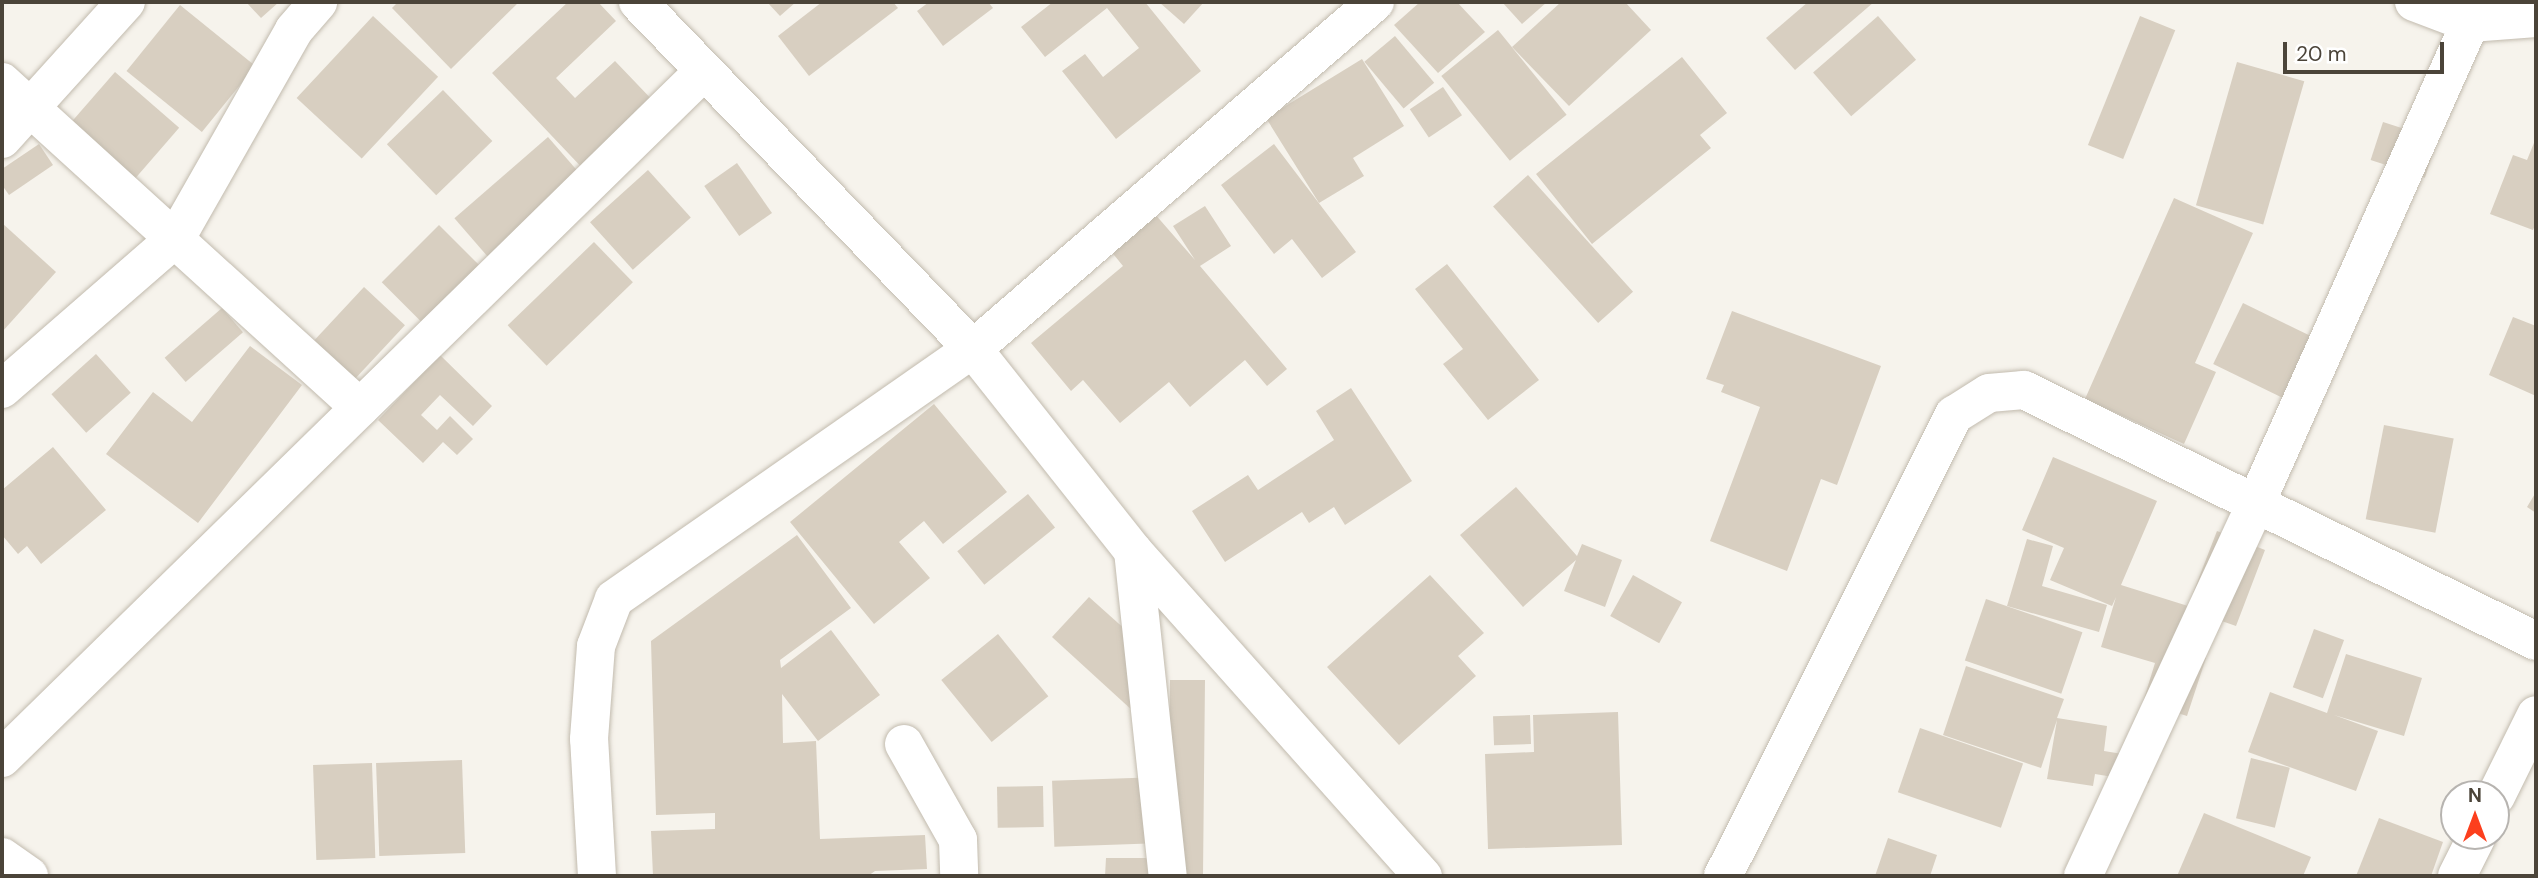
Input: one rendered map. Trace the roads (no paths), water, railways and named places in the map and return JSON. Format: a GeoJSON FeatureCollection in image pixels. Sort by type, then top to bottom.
{"type":"FeatureCollection","features":[{"type":"Feature","properties":{"kind":"street"},"geometry":{"type":"LineString","coordinates":[[2,139],[15,95],[126,2]]}},
{"type":"Feature","properties":{"kind":"street"},"geometry":{"type":"LineString","coordinates":[[2,389],[176,239],[294,30],[318,2]]}},
{"type":"Feature","properties":{"kind":"street"},"geometry":{"type":"LineString","coordinates":[[638,2],[973,349],[1133,551],[1423,876]]}},
{"type":"Feature","properties":{"kind":"street"},"geometry":{"type":"LineString","coordinates":[[597,876],[589,739],[596,646],[614,599],[973,349],[1375,2]]}},
{"type":"Feature","properties":{"kind":"street"},"geometry":{"type":"LineString","coordinates":[[2414,2],[2470,23],[2536,19]]}},
{"type":"Feature","properties":{"kind":"street"},"geometry":{"type":"LineString","coordinates":[[2083,876],[2256,503],[2470,23]]}},
{"type":"Feature","properties":{"kind":"street"},"geometry":{"type":"LineString","coordinates":[[2,758],[704,71]]}},
{"type":"Feature","properties":{"kind":"street"},"geometry":{"type":"LineString","coordinates":[[15,95],[360,408]]}},
{"type":"Feature","properties":{"kind":"street"},"geometry":{"type":"LineString","coordinates":[[1723,876],[1954,415],[1989,393],[2024,390],[2536,641]]}},
{"type":"Feature","properties":{"kind":"street"},"geometry":{"type":"LineString","coordinates":[[1133,551],[1168,876]]}},
{"type":"Feature","properties":{"kind":"street"},"geometry":{"type":"LineString","coordinates":[[2504,780],[2536,715]]}},
{"type":"Feature","properties":{"kind":"street"},"geometry":{"type":"LineString","coordinates":[[904,744],[957,840],[959,876]]}},
{"type":"Feature","properties":{"kind":"street"},"geometry":{"type":"LineString","coordinates":[[2457,876],[2470,850]]}},
{"type":"Feature","properties":{"kind":"street"},"geometry":{"type":"LineString","coordinates":[[2,857],[29,876]]}}]}
